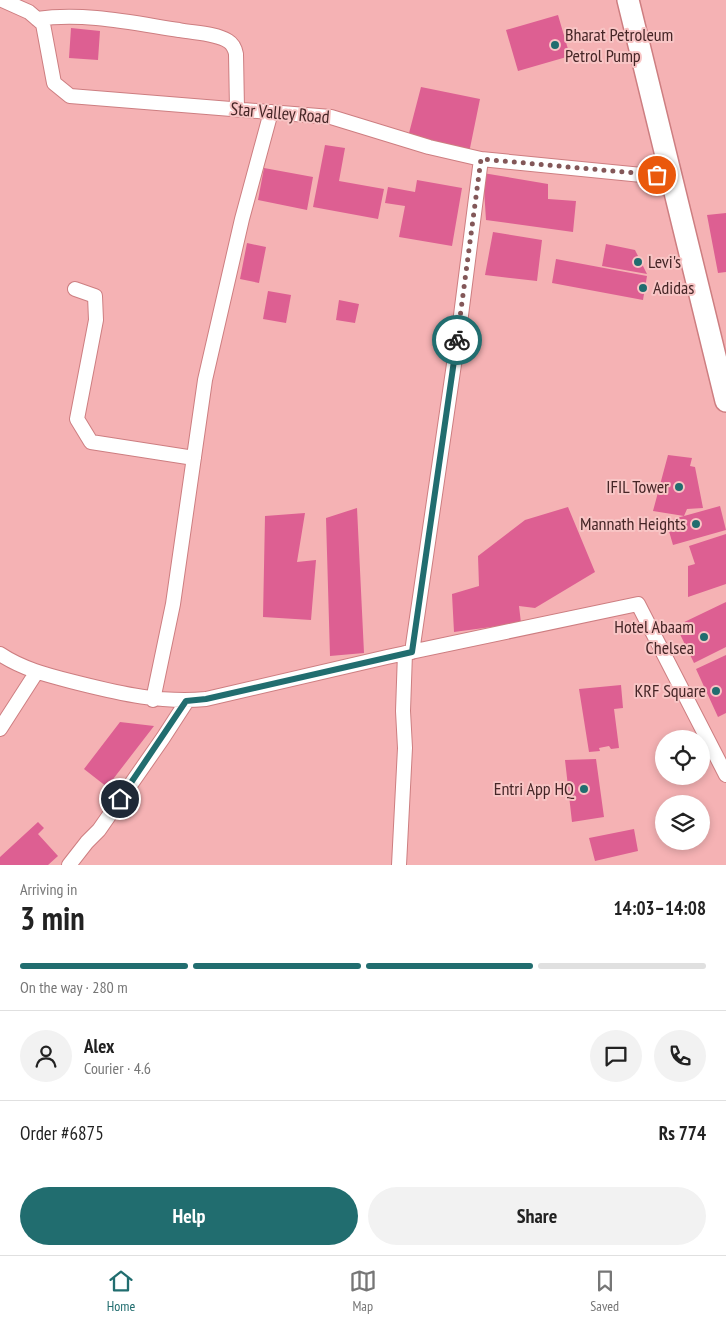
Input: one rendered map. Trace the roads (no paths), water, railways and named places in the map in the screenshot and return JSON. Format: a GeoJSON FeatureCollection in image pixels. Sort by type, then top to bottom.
{"type":"FeatureCollection","features":[{"type":"Feature","properties":{"kind":"main road"},"geometry":{"type":"LineString","coordinates":[[628,0],[726,401]]}},
{"type":"Feature","properties":{"kind":"street"},"geometry":{"type":"LineString","coordinates":[[2,0],[28,12],[37,20],[58,16],[123,22],[212,36],[228,41],[234,47],[236,54],[237,109]]}},
{"type":"Feature","properties":{"kind":"street","name":"Star Valley Road"},"geometry":{"type":"LineString","coordinates":[[37,20],[43,24],[54,83],[70,96],[331,117],[428,147],[481,159],[642,175],[672,176]]}},
{"type":"Feature","properties":{"kind":"street"},"geometry":{"type":"LineString","coordinates":[[153,700],[173,604],[205,380],[242,219],[271,112]]}},
{"type":"Feature","properties":{"kind":"street"},"geometry":{"type":"LineString","coordinates":[[399,865],[405,748],[404,710],[408,652],[460,323],[481,159]]}},
{"type":"Feature","properties":{"kind":"street"},"geometry":{"type":"LineString","coordinates":[[75,289],[95,296],[96,320],[77,419],[91,442],[194,458]]}},
{"type":"Feature","properties":{"kind":"street"},"geometry":{"type":"LineString","coordinates":[[0,654],[13,663],[36,673],[153,700],[186,701],[206,699],[408,652],[638,604],[726,775]]}},
{"type":"Feature","properties":{"kind":"street"},"geometry":{"type":"LineString","coordinates":[[0,729],[36,673]]}},
{"type":"Feature","properties":{"kind":"street"},"geometry":{"type":"LineString","coordinates":[[69,865],[99,830],[163,738],[186,701]]}},
{"type":"Feature","properties":{"kind":"place","name":"Bharat Petroleum Petrol Pump"},"geometry":{"type":"Point","coordinates":[555,45]}},
{"type":"Feature","properties":{"kind":"place","name":"Levi's"},"geometry":{"type":"Point","coordinates":[638,262]}},
{"type":"Feature","properties":{"kind":"place","name":"Adidas"},"geometry":{"type":"Point","coordinates":[643,288]}},
{"type":"Feature","properties":{"kind":"place","name":"IFIL Tower"},"geometry":{"type":"Point","coordinates":[679,487]}},
{"type":"Feature","properties":{"kind":"place","name":"Mannath Heights"},"geometry":{"type":"Point","coordinates":[696,524]}},
{"type":"Feature","properties":{"kind":"place","name":"Hotel Abaam Chelsea"},"geometry":{"type":"Point","coordinates":[704,637]}},
{"type":"Feature","properties":{"kind":"place","name":"KRF Square"},"geometry":{"type":"Point","coordinates":[716,691]}},
{"type":"Feature","properties":{"kind":"place","name":"Entri App HQ"},"geometry":{"type":"Point","coordinates":[584,789]}}]}
